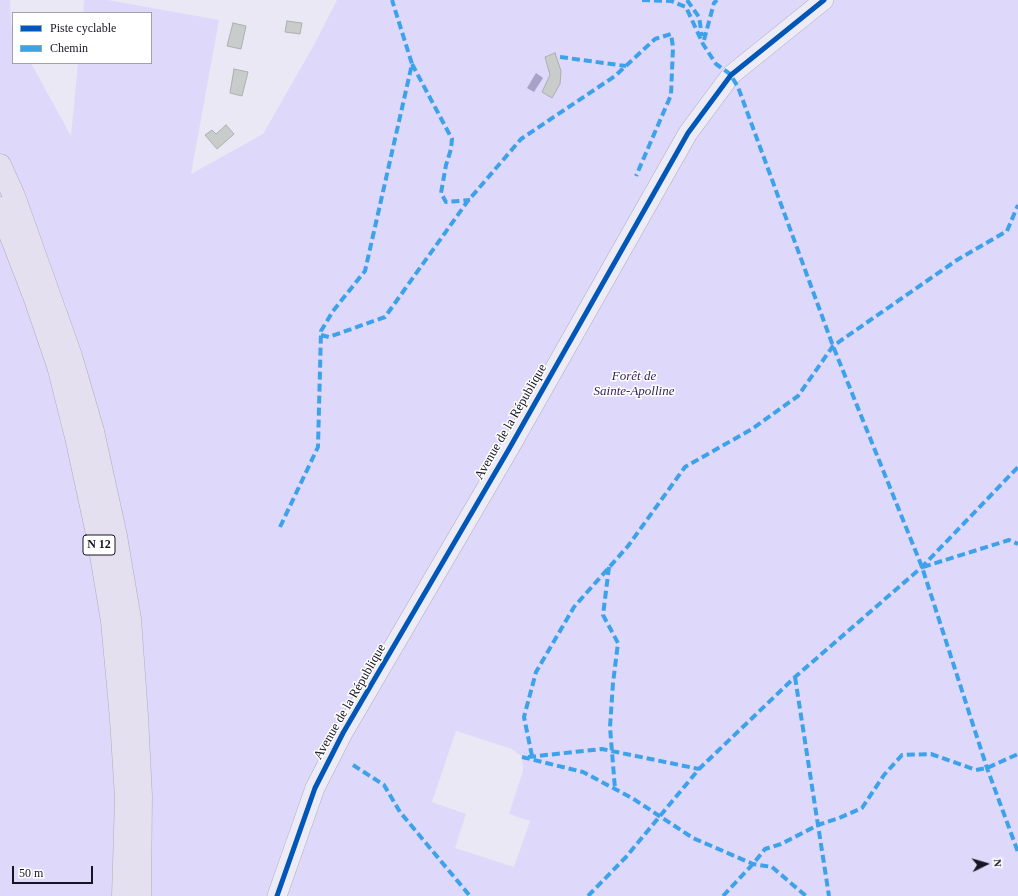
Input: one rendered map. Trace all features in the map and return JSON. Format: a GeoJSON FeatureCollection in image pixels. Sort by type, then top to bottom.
{"type":"FeatureCollection","features":[{"type":"Feature","properties":{"kind":"highway","name":"N 12"},"geometry":{"type":"LineString","coordinates":[[0,166],[14,196],[36,254],[71,356],[93,431],[116,536],[130,619],[137,716],[141,796],[140,896]]}},
{"type":"Feature","properties":{"kind":"highway","name":"N 12"},"geometry":{"type":"LineString","coordinates":[[0,208],[34,296],[58,366],[76,437],[99,543],[112,621],[126,798],[123,896]]}},
{"type":"Feature","properties":{"kind":"main road","name":"Avenue de la République"},"geometry":{"type":"LineString","coordinates":[[278,896],[315,788],[343,733],[509,449],[688,133],[731,75],[824,0]]}},
{"type":"Feature","properties":{"kind":"green space","name":"Forêt de Sainte-Apolline"},"geometry":{"type":"Polygon","coordinates":[[[0,0],[10,0],[12,64],[32,64],[71,136],[78,64],[152,64],[152,12],[83,12],[84,0],[108,0],[219,20],[191,174],[263,134],[315,43],[337,0],[1018,0],[1018,896],[0,896],[0,0]],[[456,731],[432,802],[466,814],[455,848],[514,867],[530,821],[509,814],[523,771],[522,757],[512,749],[456,731]]]}},
{"type":"Feature","properties":{"kind":"shaded area"},"geometry":{"type":"Polygon","coordinates":[[[536,73],[543,78],[534,92],[527,88],[536,73]]]}},
{"type":"Feature","properties":{"kind":"building"},"geometry":{"type":"Polygon","coordinates":[[[287,21],[302,23],[300,34],[285,32],[287,21]]]}},
{"type":"Feature","properties":{"kind":"building"},"geometry":{"type":"Polygon","coordinates":[[[233,23],[246,26],[241,49],[227,46],[233,23]]]}},
{"type":"Feature","properties":{"kind":"building"},"geometry":{"type":"Polygon","coordinates":[[[555,53],[561,71],[560,84],[552,98],[542,92],[550,75],[545,57],[555,53]]]}},
{"type":"Feature","properties":{"kind":"building"},"geometry":{"type":"Polygon","coordinates":[[[234,69],[248,72],[242,96],[230,93],[234,69]]]}},
{"type":"Feature","properties":{"kind":"building"},"geometry":{"type":"Polygon","coordinates":[[[226,125],[234,134],[217,149],[205,135],[212,130],[216,134],[226,125]]]}},
{"type":"Feature","properties":{"kind":"marked path"},"geometry":{"type":"LineString","coordinates":[[280,527],[318,447],[321,331],[333,311],[365,271],[412,64],[392,0]]}},
{"type":"Feature","properties":{"kind":"marked path"},"geometry":{"type":"LineString","coordinates":[[642,0],[671,1],[686,7],[703,44],[716,64],[730,74],[738,87],[833,346],[922,567],[987,768],[1018,852]]}},
{"type":"Feature","properties":{"kind":"marked path"},"geometry":{"type":"LineString","coordinates":[[687,0],[699,17],[702,36]]}},
{"type":"Feature","properties":{"kind":"marked path"},"geometry":{"type":"LineString","coordinates":[[704,40],[714,3],[717,0]]}},
{"type":"Feature","properties":{"kind":"marked path"},"geometry":{"type":"LineString","coordinates":[[321,335],[329,337],[385,317],[467,202],[521,139],[615,76],[655,39],[671,34],[673,47],[671,95],[636,176]]}},
{"type":"Feature","properties":{"kind":"marked path"},"geometry":{"type":"LineString","coordinates":[[560,57],[626,66]]}},
{"type":"Feature","properties":{"kind":"marked path"},"geometry":{"type":"LineString","coordinates":[[412,64],[452,139],[441,193],[446,202],[470,200]]}},
{"type":"Feature","properties":{"kind":"marked path"},"geometry":{"type":"LineString","coordinates":[[532,756],[524,717],[536,672],[574,607],[628,546],[685,467],[752,429],[798,396],[833,346],[957,260],[1007,231],[1018,205]]}},
{"type":"Feature","properties":{"kind":"marked path"},"geometry":{"type":"LineString","coordinates":[[588,896],[626,857],[699,769],[795,677],[922,567],[1018,467]]}},
{"type":"Feature","properties":{"kind":"marked path"},"geometry":{"type":"LineString","coordinates":[[923,567],[1009,540],[1018,544]]}},
{"type":"Feature","properties":{"kind":"marked path"},"geometry":{"type":"LineString","coordinates":[[609,567],[603,615],[618,643],[610,727],[615,789]]}},
{"type":"Feature","properties":{"kind":"marked path"},"geometry":{"type":"LineString","coordinates":[[795,677],[829,896]]}},
{"type":"Feature","properties":{"kind":"marked path"},"geometry":{"type":"LineString","coordinates":[[528,757],[602,749],[699,769]]}},
{"type":"Feature","properties":{"kind":"marked path"},"geometry":{"type":"LineString","coordinates":[[723,896],[765,849],[781,844],[818,825],[862,808],[884,775],[902,755],[931,754],[976,770],[987,768],[1018,754]]}},
{"type":"Feature","properties":{"kind":"marked path"},"geometry":{"type":"LineString","coordinates":[[522,757],[583,772],[632,798],[693,838],[753,864],[772,867],[806,896]]}},
{"type":"Feature","properties":{"kind":"marked path"},"geometry":{"type":"LineString","coordinates":[[353,765],[384,785],[400,812],[470,896]]}},
{"type":"Feature","properties":{"kind":"cycle path"},"geometry":{"type":"LineString","coordinates":[[277,896],[315,788],[343,733],[509,449],[688,133],[731,75],[824,0]]}}]}
